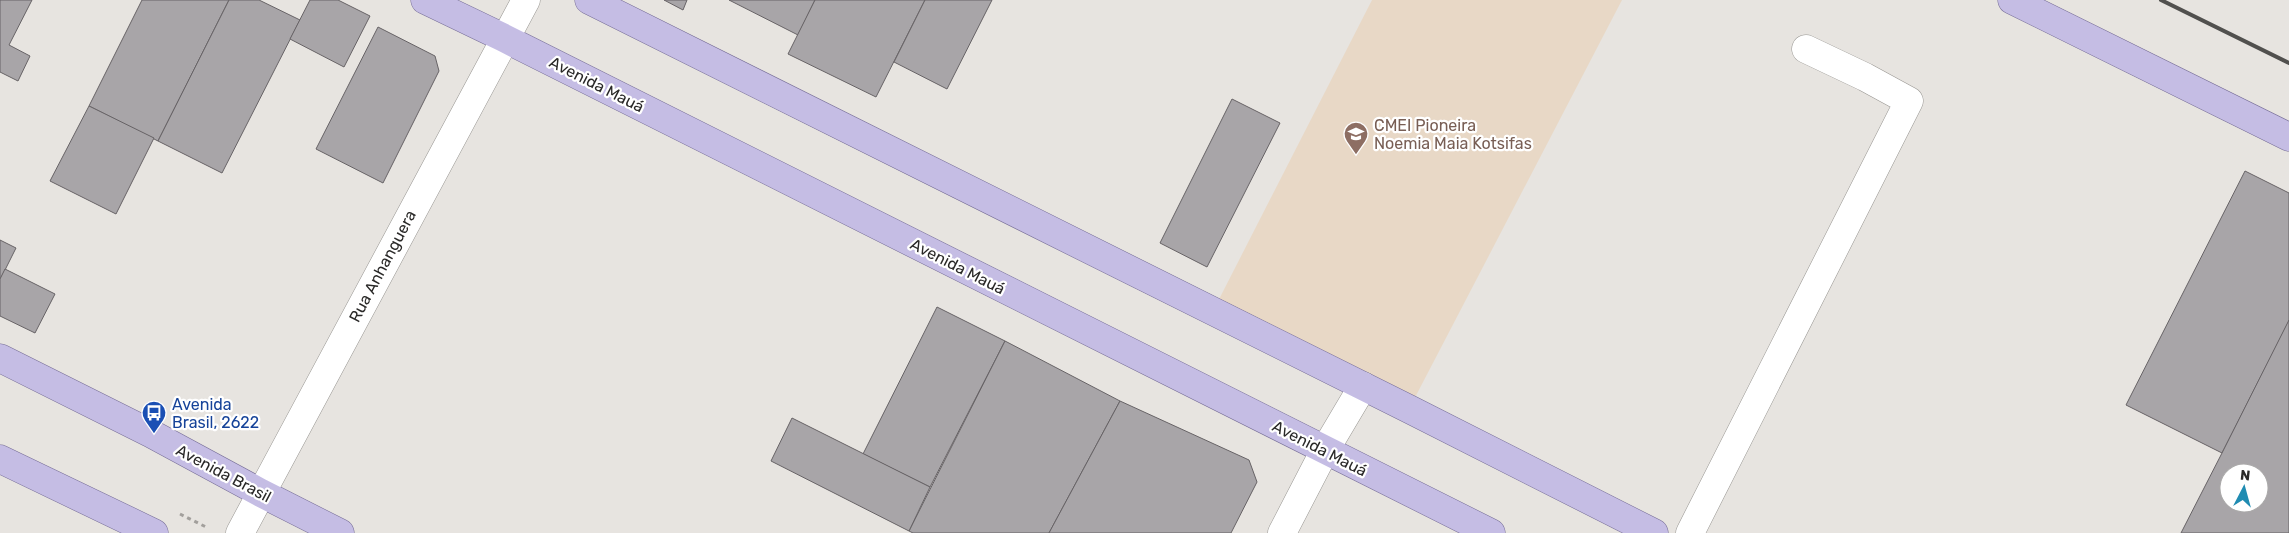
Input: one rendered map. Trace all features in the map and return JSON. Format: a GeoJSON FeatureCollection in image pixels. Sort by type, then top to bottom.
{"type":"FeatureCollection","features":[{"type":"Feature","properties":{"kind":"main road","name":"Avenida Mauá"},"geometry":{"type":"LineString","coordinates":[[425,0],[1491,533]]}},
{"type":"Feature","properties":{"kind":"main road"},"geometry":{"type":"LineString","coordinates":[[589,0],[1654,533]]}},
{"type":"Feature","properties":{"kind":"main road"},"geometry":{"type":"LineString","coordinates":[[2012,0],[2289,137]]}},
{"type":"Feature","properties":{"kind":"main road","name":"Avenida Brasil"},"geometry":{"type":"LineString","coordinates":[[0,358],[150,433],[340,533]]}},
{"type":"Feature","properties":{"kind":"main road"},"geometry":{"type":"LineString","coordinates":[[0,459],[154,533]]}},
{"type":"Feature","properties":{"kind":"street","name":"Rua Anhanguera"},"geometry":{"type":"LineString","coordinates":[[240,533],[526,0]]}},
{"type":"Feature","properties":{"kind":"street"},"geometry":{"type":"LineString","coordinates":[[1690,533],[1909,101],[1865,77],[1806,50]]}},
{"type":"Feature","properties":{"kind":"street"},"geometry":{"type":"LineString","coordinates":[[1282,533],[1325,450],[1362,386]]}},
{"type":"Feature","properties":{"kind":"shaded area"},"geometry":{"type":"Polygon","coordinates":[[[1372,0],[1622,0],[1409,409],[1213,311],[1372,0]]]}},
{"type":"Feature","properties":{"kind":"building"},"geometry":{"type":"Polygon","coordinates":[[[0,0],[32,0],[9,45],[30,56],[18,81],[0,72],[0,0]]]}},
{"type":"Feature","properties":{"kind":"building"},"geometry":{"type":"Polygon","coordinates":[[[142,0],[229,0],[158,141],[89,106],[142,0]]]}},
{"type":"Feature","properties":{"kind":"building"},"geometry":{"type":"Polygon","coordinates":[[[229,0],[259,0],[300,20],[222,173],[158,141],[229,0]]]}},
{"type":"Feature","properties":{"kind":"building"},"geometry":{"type":"Polygon","coordinates":[[[310,0],[338,0],[370,16],[344,67],[290,39],[310,0]]]}},
{"type":"Feature","properties":{"kind":"building"},"geometry":{"type":"Polygon","coordinates":[[[664,0],[687,0],[683,10],[664,0]]]}},
{"type":"Feature","properties":{"kind":"building"},"geometry":{"type":"Polygon","coordinates":[[[729,0],[815,0],[798,35],[729,0]]]}},
{"type":"Feature","properties":{"kind":"building"},"geometry":{"type":"Polygon","coordinates":[[[815,0],[925,0],[876,97],[788,54],[815,0]]]}},
{"type":"Feature","properties":{"kind":"building"},"geometry":{"type":"Polygon","coordinates":[[[925,0],[992,0],[947,89],[894,62],[925,0]]]}},
{"type":"Feature","properties":{"kind":"building"},"geometry":{"type":"Polygon","coordinates":[[[378,27],[435,56],[439,71],[383,183],[316,149],[378,27]]]}},
{"type":"Feature","properties":{"kind":"building"},"geometry":{"type":"Polygon","coordinates":[[[1232,99],[1280,123],[1207,267],[1160,243],[1232,99]]]}},
{"type":"Feature","properties":{"kind":"building"},"geometry":{"type":"Polygon","coordinates":[[[89,106],[154,138],[116,214],[50,181],[89,106]]]}},
{"type":"Feature","properties":{"kind":"building"},"geometry":{"type":"Polygon","coordinates":[[[2245,171],[2289,193],[2289,321],[2222,453],[2126,405],[2245,171]]]}},
{"type":"Feature","properties":{"kind":"building"},"geometry":{"type":"Polygon","coordinates":[[[0,240],[16,248],[0,280],[0,240]]]}},
{"type":"Feature","properties":{"kind":"building"},"geometry":{"type":"Polygon","coordinates":[[[5,269],[55,294],[35,333],[0,316],[0,279],[5,269]]]}},
{"type":"Feature","properties":{"kind":"building"},"geometry":{"type":"Polygon","coordinates":[[[937,307],[1005,341],[930,487],[863,454],[937,307]]]}},
{"type":"Feature","properties":{"kind":"building"},"geometry":{"type":"Polygon","coordinates":[[[2289,320],[2289,533],[2181,533],[2222,453],[2289,320]]]}},
{"type":"Feature","properties":{"kind":"building"},"geometry":{"type":"Polygon","coordinates":[[[1005,341],[1120,401],[1049,533],[913,533],[909,531],[1005,341]]]}},
{"type":"Feature","properties":{"kind":"building"},"geometry":{"type":"Polygon","coordinates":[[[1120,401],[1249,460],[1257,482],[1231,533],[1049,533],[1120,401]]]}},
{"type":"Feature","properties":{"kind":"building"},"geometry":{"type":"Polygon","coordinates":[[[792,418],[930,487],[909,531],[771,461],[792,418]]]}},
{"type":"Feature","properties":{"kind":"railway"},"geometry":{"type":"LineString","coordinates":[[2161,0],[2289,63]]}},
{"type":"Feature","properties":{"kind":"place","name":"CMEI Pioneira Noemia Maia Kotsifas"},"geometry":{"type":"Point","coordinates":[1356,155]}},
{"type":"Feature","properties":{"kind":"place","name":"Avenida Brasil, 2622"},"geometry":{"type":"Point","coordinates":[154,434]}}]}
